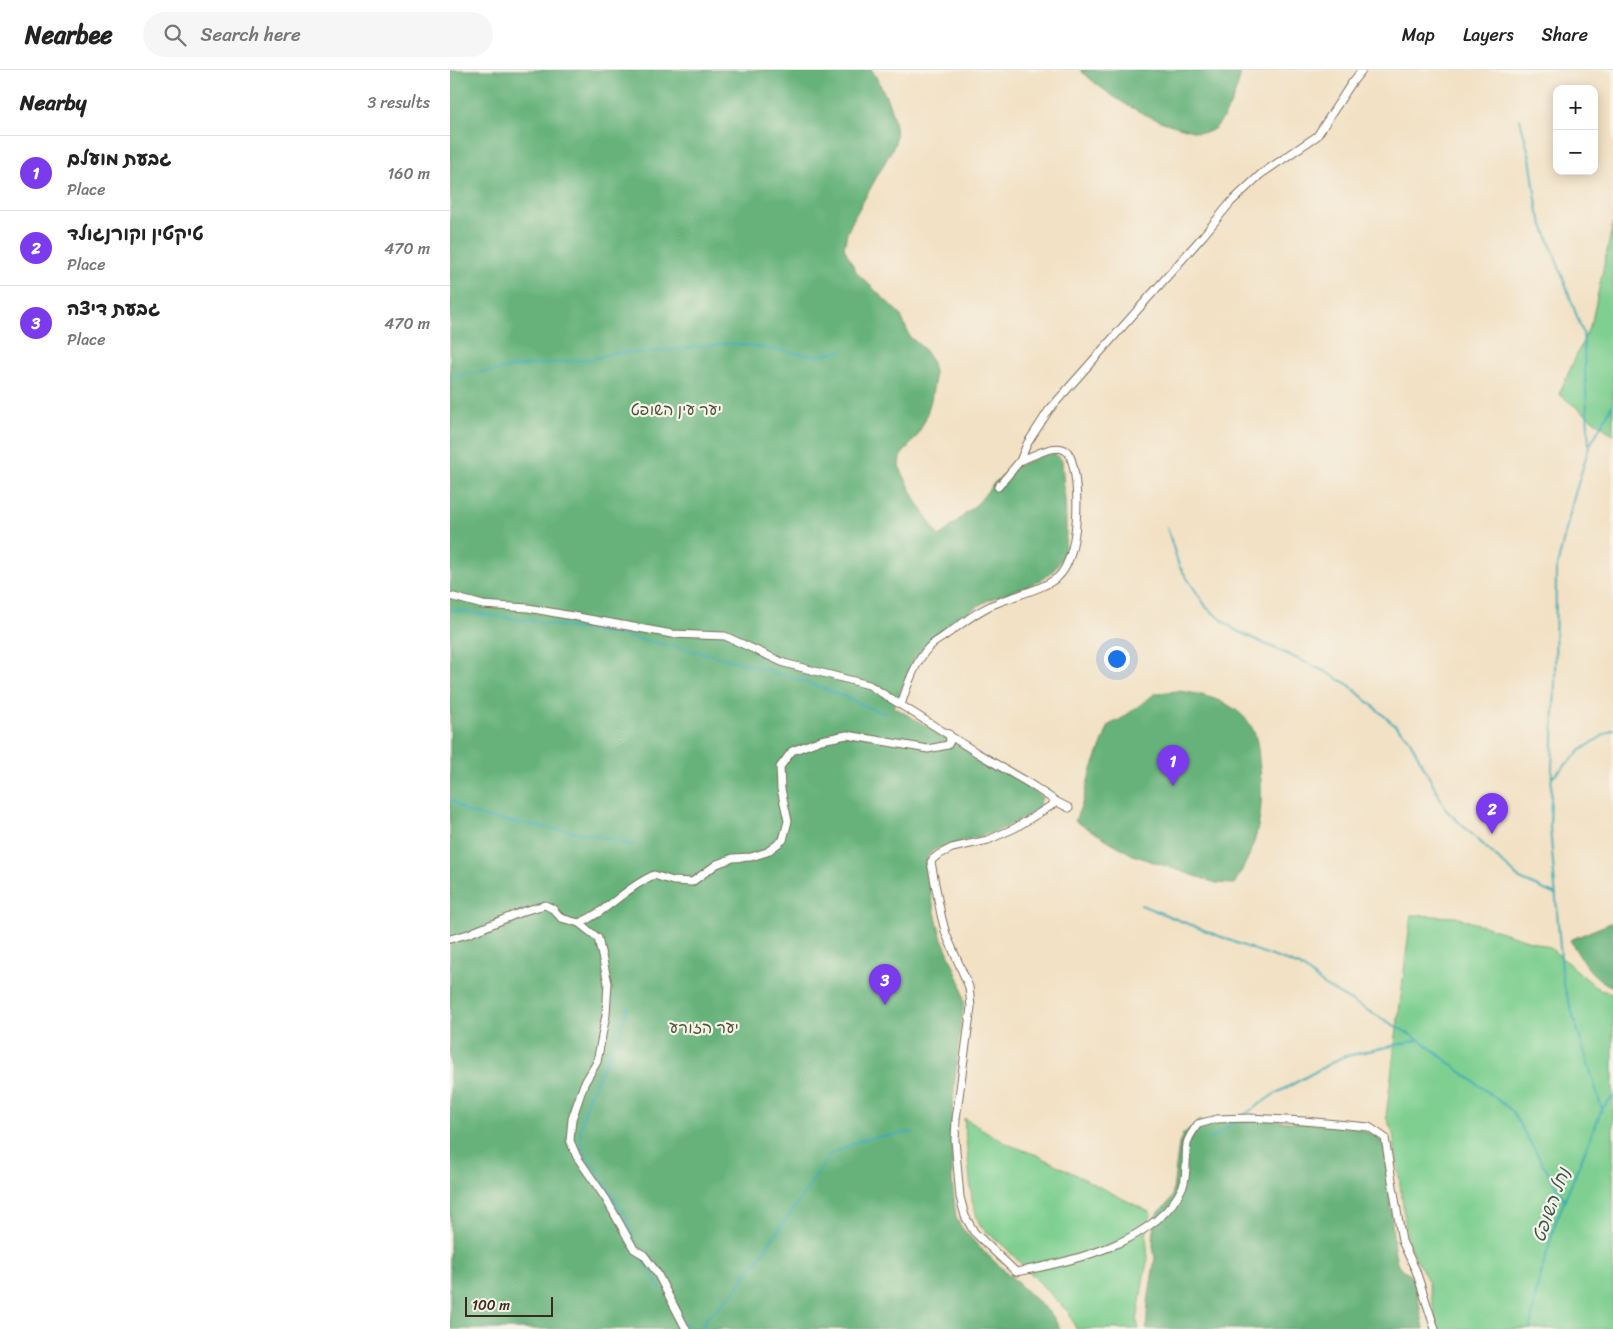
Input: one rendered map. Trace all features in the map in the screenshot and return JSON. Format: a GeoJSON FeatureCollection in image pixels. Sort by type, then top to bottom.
{"type":"FeatureCollection","features":[{"type":"Feature","properties":{"kind":"street"},"geometry":{"type":"LineString","coordinates":[[998,487],[1020,461],[1026,444],[1049,410],[1173,271],[1231,202],[1261,174],[1317,136],[1362,70]]}},
{"type":"Feature","properties":{"kind":"street"},"geometry":{"type":"LineString","coordinates":[[901,705],[916,667],[929,647],[985,607],[1046,585],[1066,567],[1070,557],[1076,520],[1074,471],[1070,454],[1065,449],[1054,447],[1020,461]]}},
{"type":"Feature","properties":{"kind":"street"},"geometry":{"type":"LineString","coordinates":[[450,596],[484,605],[528,608],[672,634],[725,636],[784,663],[868,685],[1057,802],[1070,808]]}},
{"type":"Feature","properties":{"kind":"street"},"geometry":{"type":"LineString","coordinates":[[579,923],[599,913],[634,886],[654,875],[673,881],[692,882],[717,864],[733,858],[751,857],[767,852],[775,847],[784,839],[788,821],[780,789],[780,767],[792,751],[821,740],[847,736],[928,749],[948,745],[950,741],[949,734]]}},
{"type":"Feature","properties":{"kind":"street"},"geometry":{"type":"LineString","coordinates":[[1057,802],[1015,828],[988,840],[952,848],[938,855],[931,862],[946,934],[969,988],[971,1006],[955,1140],[960,1197],[965,1216],[974,1232],[1016,1272],[1066,1261],[1121,1241],[1149,1226],[1166,1212],[1184,1184],[1187,1142],[1198,1124],[1217,1119],[1249,1118],[1368,1127],[1386,1138],[1402,1241],[1416,1271],[1435,1329]]}},
{"type":"Feature","properties":{"kind":"street"},"geometry":{"type":"LineString","coordinates":[[450,939],[545,905],[553,909],[560,918],[579,923],[598,938],[608,983],[606,1014],[596,1062],[584,1084],[572,1119],[570,1141],[577,1157],[606,1198],[634,1249],[644,1254],[657,1273],[686,1329]]}},
{"type":"Feature","properties":{"kind":"green space"},"geometry":{"type":"Polygon","coordinates":[[[450,70],[872,70],[886,96],[895,125],[895,144],[855,216],[847,233],[844,248],[857,273],[900,314],[910,337],[923,348],[931,360],[934,384],[925,420],[917,436],[900,457],[899,466],[916,500],[939,537],[979,502],[994,483],[1013,468],[1046,454],[1055,454],[1062,460],[1066,535],[1063,555],[1057,566],[1039,581],[981,604],[931,639],[913,662],[894,707],[1029,787],[1042,797],[1038,810],[998,831],[934,850],[928,856],[926,867],[941,936],[961,984],[964,1002],[952,1112],[952,1180],[956,1218],[978,1246],[1052,1315],[1060,1329],[450,1329],[450,70]]]}},
{"type":"Feature","properties":{"kind":"green space"},"geometry":{"type":"Polygon","coordinates":[[[1080,70],[1241,70],[1238,85],[1225,115],[1214,129],[1202,133],[1156,120],[1116,98],[1080,70]]]}},
{"type":"Feature","properties":{"kind":"green space"},"geometry":{"type":"Polygon","coordinates":[[[1613,223],[1613,435],[1559,394],[1592,321],[1613,223]]]}},
{"type":"Feature","properties":{"kind":"green space"},"geometry":{"type":"Polygon","coordinates":[[[1178,691],[1217,700],[1235,709],[1252,727],[1255,736],[1261,777],[1261,809],[1250,854],[1234,884],[1216,883],[1133,855],[1075,821],[1109,725],[1121,719],[1156,693],[1178,691]]]}},
{"type":"Feature","properties":{"kind":"green space"},"geometry":{"type":"Polygon","coordinates":[[[1411,915],[1456,917],[1549,947],[1600,990],[1613,993],[1613,1329],[1438,1329],[1428,1281],[1408,1243],[1393,1133],[1386,1117],[1411,915]]]}},
{"type":"Feature","properties":{"kind":"green space"},"geometry":{"type":"Polygon","coordinates":[[[1613,922],[1613,987],[1593,973],[1570,940],[1613,922]]]}},
{"type":"Feature","properties":{"kind":"green space"},"geometry":{"type":"Polygon","coordinates":[[[964,1118],[1007,1144],[1037,1155],[1151,1213],[1146,1235],[1148,1259],[1137,1321],[1139,1329],[1076,1329],[1069,1313],[1005,1247],[980,1226],[972,1201],[964,1118]]]}},
{"type":"Feature","properties":{"kind":"green space"},"geometry":{"type":"Polygon","coordinates":[[[1269,1120],[1357,1128],[1376,1136],[1386,1146],[1394,1249],[1398,1266],[1408,1273],[1415,1283],[1424,1329],[1146,1329],[1155,1257],[1153,1247],[1154,1219],[1172,1198],[1179,1144],[1183,1134],[1199,1121],[1269,1120]]]}},
{"type":"Feature","properties":{"kind":"waterway"},"geometry":{"type":"LineString","coordinates":[[1520,119],[1530,158],[1538,212],[1583,333],[1589,447]]}},
{"type":"Feature","properties":{"kind":"waterway"},"geometry":{"type":"LineString","coordinates":[[450,377],[523,366],[593,359],[612,353],[642,353],[732,343],[816,356],[842,351]]}},
{"type":"Feature","properties":{"kind":"waterway"},"geometry":{"type":"LineString","coordinates":[[1602,1109],[1563,983],[1550,827],[1555,682],[1556,571],[1574,497],[1589,447],[1613,404]]}},
{"type":"Feature","properties":{"kind":"waterway"},"geometry":{"type":"LineString","coordinates":[[1167,527],[1179,566],[1207,608],[1235,630],[1326,672],[1349,685],[1408,737],[1447,811],[1520,879],[1556,895]]}},
{"type":"Feature","properties":{"kind":"waterway"},"geometry":{"type":"LineString","coordinates":[[450,610],[640,639],[734,660],[825,689],[885,714]]}},
{"type":"Feature","properties":{"kind":"waterway"},"geometry":{"type":"LineString","coordinates":[[1553,777],[1581,750],[1613,729]]}},
{"type":"Feature","properties":{"kind":"waterway"},"geometry":{"type":"LineString","coordinates":[[450,799],[467,812],[493,819],[593,835],[632,845]]}},
{"type":"Feature","properties":{"kind":"waterway"},"geometry":{"type":"LineString","coordinates":[[1141,905],[1300,966],[1328,988],[1420,1040],[1511,1110],[1565,1201]]}},
{"type":"Feature","properties":{"kind":"waterway"},"geometry":{"type":"LineString","coordinates":[[628,1007],[617,1039],[588,1099],[580,1130],[582,1148],[626,1216],[635,1244]]}},
{"type":"Feature","properties":{"kind":"waterway"},"geometry":{"type":"LineString","coordinates":[[1244,1115],[1273,1095],[1342,1057],[1419,1040]]}},
{"type":"Feature","properties":{"kind":"waterway","name":"נחל השופט"},"geometry":{"type":"LineString","coordinates":[[1530,1329],[1536,1292],[1555,1224],[1602,1109],[1613,1097]]}},
{"type":"Feature","properties":{"kind":"waterway"},"geometry":{"type":"LineString","coordinates":[[1210,1140],[1236,1121]]}},
{"type":"Feature","properties":{"kind":"waterway"},"geometry":{"type":"LineString","coordinates":[[702,1329],[705,1320],[735,1291],[798,1203],[830,1154],[864,1139],[913,1132]]}},
{"type":"Feature","properties":{"kind":"waterway"},"geometry":{"type":"LineString","coordinates":[[641,1257],[661,1289]]}},
{"type":"Feature","properties":{"kind":"waterway"},"geometry":{"type":"LineString","coordinates":[[686,1323],[691,1329]]}},
{"type":"Feature","properties":{"kind":"place","name":"גבעת מועלם"},"geometry":{"type":"Point","coordinates":[1173,786]}},
{"type":"Feature","properties":{"kind":"place","name":"טיקטין וקורנגולד"},"geometry":{"type":"Point","coordinates":[1492,834]}},
{"type":"Feature","properties":{"kind":"place","name":"גבעת דיצה"},"geometry":{"type":"Point","coordinates":[885,1005]}},
{"type":"Feature","properties":{"kind":"park label","name":"יער עין השופט"},"geometry":{"type":"Point","coordinates":[676,409]}},
{"type":"Feature","properties":{"kind":"park label","name":"יער הזורע"},"geometry":{"type":"Point","coordinates":[704,1027]}}]}
